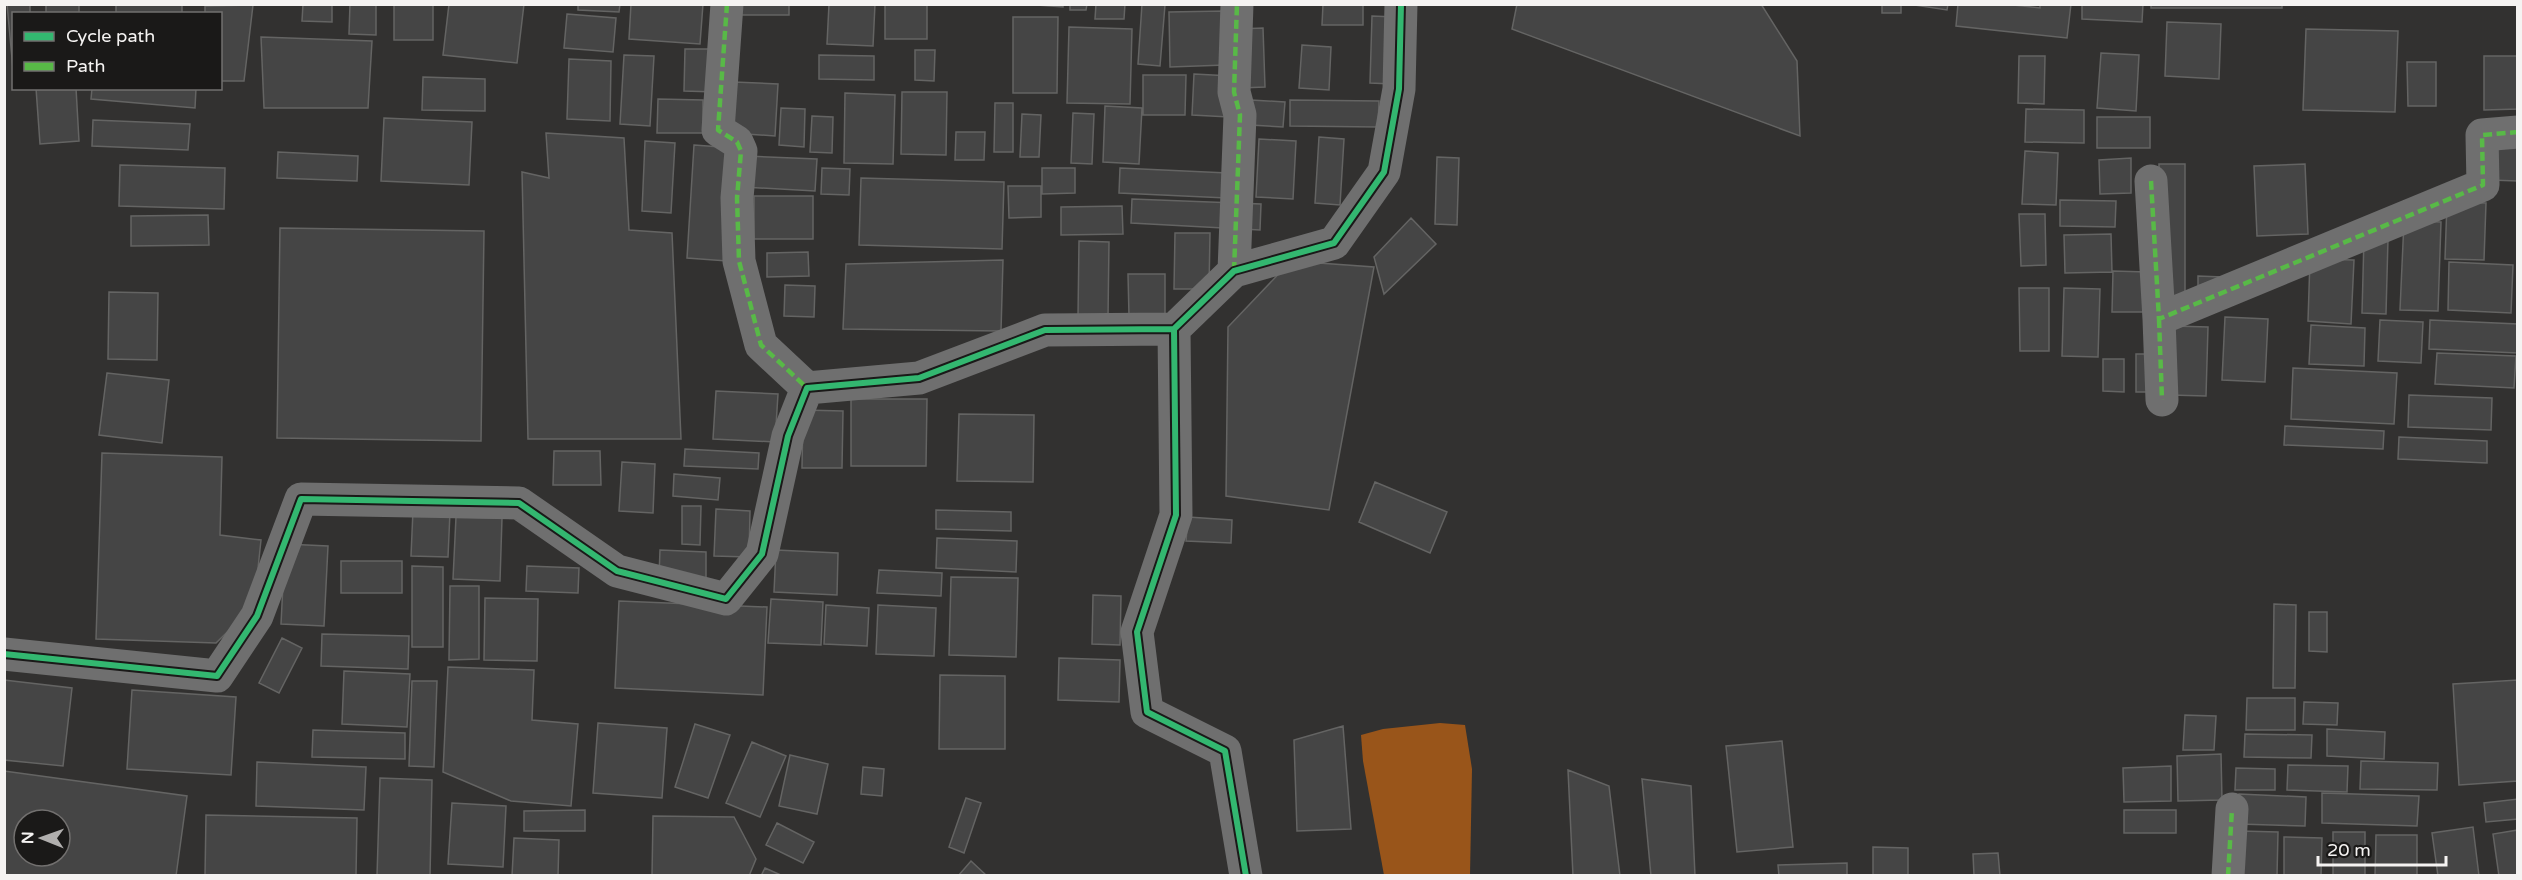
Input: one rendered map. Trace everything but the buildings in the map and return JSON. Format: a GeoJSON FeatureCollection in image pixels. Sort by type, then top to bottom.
{"type":"FeatureCollection","features":[{"type":"Feature","properties":{"kind":"street"},"geometry":{"type":"LineString","coordinates":[[727,4],[718,130],[737,142],[741,151],[737,198],[739,261],[761,345],[807,388],[919,378],[1045,330],[1174,329],[1234,271],[1334,243],[1384,172],[1399,89],[1401,4]]}},
{"type":"Feature","properties":{"kind":"street"},"geometry":{"type":"LineString","coordinates":[[1234,271],[1240,115],[1234,92],[1237,4]]}},
{"type":"Feature","properties":{"kind":"street"},"geometry":{"type":"LineString","coordinates":[[2159,319],[2483,185],[2482,135],[2517,132]]}},
{"type":"Feature","properties":{"kind":"street"},"geometry":{"type":"LineString","coordinates":[[2151,181],[2162,400]]}},
{"type":"Feature","properties":{"kind":"street"},"geometry":{"type":"LineString","coordinates":[[1174,329],[1176,515],[1137,632],[1147,712],[1225,751],[1246,876]]}},
{"type":"Feature","properties":{"kind":"street"},"geometry":{"type":"LineString","coordinates":[[4,654],[217,676],[257,616],[301,499],[519,503],[617,571],[726,598],[762,554],[788,436],[807,388]]}},
{"type":"Feature","properties":{"kind":"street"},"geometry":{"type":"LineString","coordinates":[[2228,876],[2232,809]]}},
{"type":"Feature","properties":{"kind":"shaded area"},"geometry":{"type":"Polygon","coordinates":[[[1440,723],[1465,725],[1472,769],[1470,875],[1384,875],[1363,761],[1361,735],[1383,729],[1440,723]]]}},
{"type":"Feature","properties":{"kind":"marked path"},"geometry":{"type":"LineString","coordinates":[[727,4],[718,130],[737,142],[741,151],[737,198],[739,261],[761,345],[807,388]]}},
{"type":"Feature","properties":{"kind":"marked path"},"geometry":{"type":"LineString","coordinates":[[1234,271],[1240,115],[1234,92],[1237,4]]}},
{"type":"Feature","properties":{"kind":"marked path"},"geometry":{"type":"LineString","coordinates":[[2151,181],[2159,319],[2483,185],[2482,135],[2518,132]]}},
{"type":"Feature","properties":{"kind":"marked path"},"geometry":{"type":"LineString","coordinates":[[2159,319],[2162,400]]}},
{"type":"Feature","properties":{"kind":"marked path"},"geometry":{"type":"LineString","coordinates":[[2228,876],[2232,809]]}},
{"type":"Feature","properties":{"kind":"cycle path"},"geometry":{"type":"LineString","coordinates":[[1246,876],[1225,751],[1147,712],[1137,632],[1176,515],[1174,329],[1234,271],[1334,243],[1384,172],[1399,89],[1401,4]]}},
{"type":"Feature","properties":{"kind":"cycle path"},"geometry":{"type":"LineString","coordinates":[[4,654],[217,676],[257,616],[301,499],[519,503],[617,571],[726,599],[762,554],[788,436],[807,388],[919,378],[1045,330],[1174,329]]}}]}
